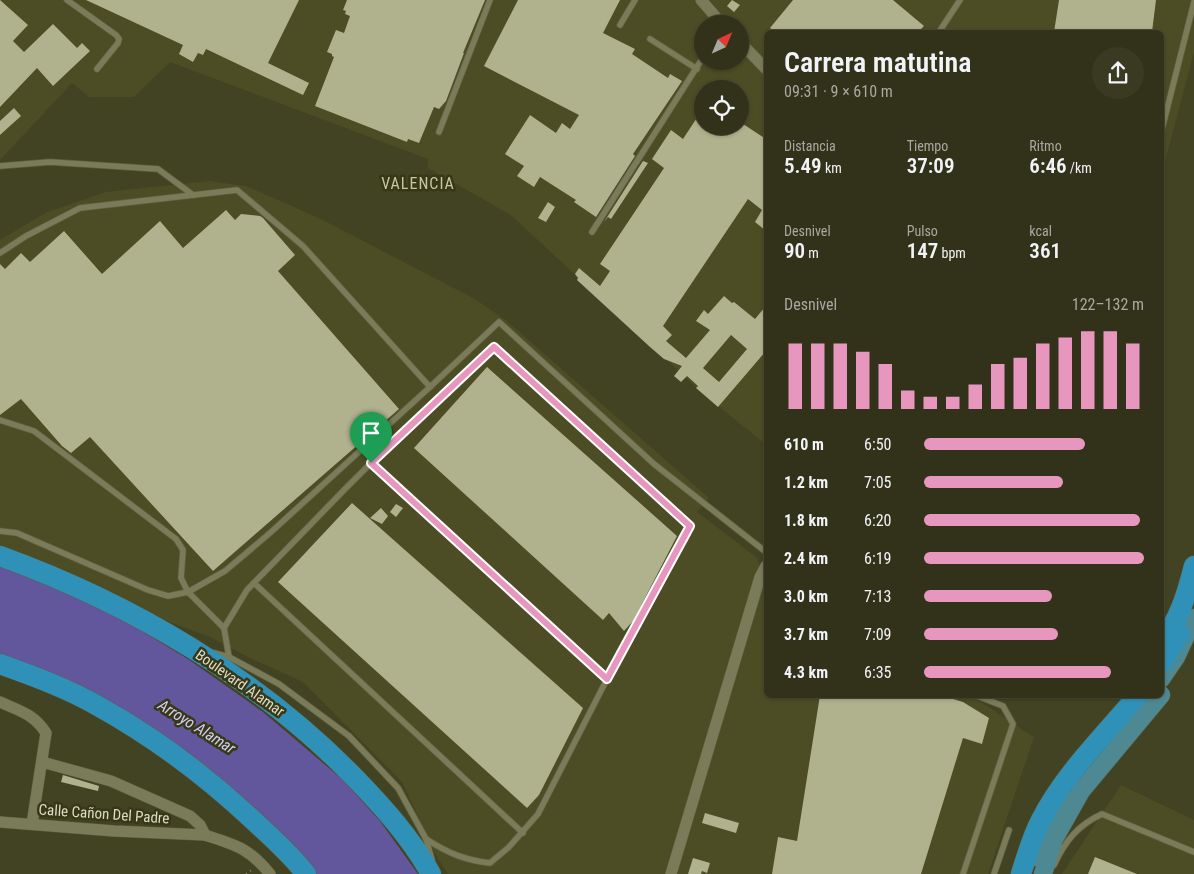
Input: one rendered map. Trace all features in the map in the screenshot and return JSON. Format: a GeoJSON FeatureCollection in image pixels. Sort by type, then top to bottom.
{"type":"FeatureCollection","features":[{"type":"Feature","properties":{"kind":"highway","name":"Boulevard Alamar"},"geometry":{"type":"LineString","coordinates":[[0,556],[34,568],[117,606],[191,648],[256,692],[302,728],[345,767],[389,814],[431,874]]}},
{"type":"Feature","properties":{"kind":"highway"},"geometry":{"type":"LineString","coordinates":[[1164,640],[1175,624],[1185,600],[1194,566]]}},
{"type":"Feature","properties":{"kind":"highway"},"geometry":{"type":"LineString","coordinates":[[1164,659],[1181,632],[1194,600]]}},
{"type":"Feature","properties":{"kind":"highway"},"geometry":{"type":"LineString","coordinates":[[0,664],[43,680],[97,705],[145,734],[232,800],[306,874]]}},
{"type":"Feature","properties":{"kind":"highway"},"geometry":{"type":"LineString","coordinates":[[1010,874],[1026,826],[1053,781],[1123,698]]}},
{"type":"Feature","properties":{"kind":"highway"},"geometry":{"type":"LineString","coordinates":[[1021,874],[1032,839],[1056,793],[1135,698]]}},
{"type":"Feature","properties":{"kind":"main road"},"geometry":{"type":"LineString","coordinates":[[1164,675],[1176,657],[1194,618]]}},
{"type":"Feature","properties":{"kind":"main road"},"geometry":{"type":"LineString","coordinates":[[1164,691],[1188,657],[1194,642]]}},
{"type":"Feature","properties":{"kind":"main road"},"geometry":{"type":"LineString","coordinates":[[1030,874],[1043,838],[1072,788],[1089,765],[1146,698]]}},
{"type":"Feature","properties":{"kind":"main road"},"geometry":{"type":"LineString","coordinates":[[1043,874],[1054,839],[1081,791],[1158,698]]}},
{"type":"Feature","properties":{"kind":"street"},"geometry":{"type":"LineString","coordinates":[[701,0],[714,15]]}},
{"type":"Feature","properties":{"kind":"street"},"geometry":{"type":"LineString","coordinates":[[749,51],[764,67]]}},
{"type":"Feature","properties":{"kind":"street"},"geometry":{"type":"LineString","coordinates":[[671,874],[760,577],[764,570]]}},
{"type":"Feature","properties":{"kind":"street"},"geometry":{"type":"LineString","coordinates":[[0,702],[30,715],[39,723],[46,734],[32,824]]}},
{"type":"Feature","properties":{"kind":"street","name":"Calle Cañon Del Padre"},"geometry":{"type":"LineString","coordinates":[[42,762],[111,781],[190,816],[200,825],[205,835]]}},
{"type":"Feature","properties":{"kind":"street","name":"Calle Cañon Del Padre"},"geometry":{"type":"LineString","coordinates":[[0,822],[114,831],[205,835],[238,846],[251,854],[270,874]]}},
{"type":"Feature","properties":{"kind":"lane"},"geometry":{"type":"LineString","coordinates":[[67,0],[119,39],[118,43],[97,69]]}},
{"type":"Feature","properties":{"kind":"lane"},"geometry":{"type":"LineString","coordinates":[[439,132],[490,0]]}},
{"type":"Feature","properties":{"kind":"lane"},"geometry":{"type":"LineString","coordinates":[[620,25],[635,0]]}},
{"type":"Feature","properties":{"kind":"lane"},"geometry":{"type":"LineString","coordinates":[[940,30],[960,0]]}},
{"type":"Feature","properties":{"kind":"lane"},"geometry":{"type":"LineString","coordinates":[[1164,121],[1194,2]]}},
{"type":"Feature","properties":{"kind":"lane"},"geometry":{"type":"LineString","coordinates":[[650,39],[694,67]]}},
{"type":"Feature","properties":{"kind":"lane"},"geometry":{"type":"LineString","coordinates":[[592,232],[696,70]]}},
{"type":"Feature","properties":{"kind":"lane"},"geometry":{"type":"LineString","coordinates":[[0,166],[50,162],[158,169],[193,195]]}},
{"type":"Feature","properties":{"kind":"lane"},"geometry":{"type":"LineString","coordinates":[[0,254],[26,236],[80,208],[236,190],[303,246],[430,387]]}},
{"type":"Feature","properties":{"kind":"lane"},"geometry":{"type":"LineString","coordinates":[[0,531],[17,533],[148,590],[168,596],[188,592],[225,571],[270,533],[499,322],[654,464],[764,550]]}},
{"type":"Feature","properties":{"kind":"lane"},"geometry":{"type":"LineString","coordinates":[[224,628],[247,590],[344,489],[494,347],[690,526],[607,679],[538,814],[523,833],[490,863],[470,860],[442,849],[426,839]]}},
{"type":"Feature","properties":{"kind":"lane"},"geometry":{"type":"LineString","coordinates":[[0,420],[34,431],[176,539],[183,550],[181,578],[188,592],[224,628],[230,657]]}},
{"type":"Feature","properties":{"kind":"lane"},"geometry":{"type":"LineString","coordinates":[[371,463],[607,679]]}},
{"type":"Feature","properties":{"kind":"lane"},"geometry":{"type":"LineString","coordinates":[[254,583],[523,833]]}},
{"type":"Feature","properties":{"kind":"lane"},"geometry":{"type":"LineString","coordinates":[[191,648],[230,657],[278,684],[349,736],[398,788],[426,839],[436,874]]}},
{"type":"Feature","properties":{"kind":"lane"},"geometry":{"type":"LineString","coordinates":[[963,874],[1013,724],[1003,706],[983,698]]}},
{"type":"Feature","properties":{"kind":"lane"},"geometry":{"type":"LineString","coordinates":[[1050,874],[1069,840],[1086,821],[1102,814],[1194,852]]}},
{"type":"Feature","properties":{"kind":"lane"},"geometry":{"type":"LineString","coordinates":[[994,874],[1009,830]]}},
{"type":"Feature","properties":{"kind":"shaded area"},"geometry":{"type":"Polygon","coordinates":[[[0,0],[1194,0],[1194,52],[1164,166],[1164,30],[764,30],[764,443],[698,389],[512,216],[428,168],[428,159],[170,62],[134,97],[89,97],[72,83],[0,160],[0,0]]]}},
{"type":"Feature","properties":{"kind":"shaded area"},"geometry":{"type":"Polygon","coordinates":[[[209,181],[246,186],[319,218],[475,299],[507,321],[709,498],[697,512],[756,557],[764,573],[764,698],[975,698],[1034,737],[988,874],[448,874],[438,859],[402,782],[303,682],[208,636],[0,562],[0,240],[47,212],[106,192],[209,181]]]}},
{"type":"Feature","properties":{"kind":"shaded area"},"geometry":{"type":"Polygon","coordinates":[[[1121,785],[1194,820],[1194,874],[1062,874],[1121,785]]]}},
{"type":"Feature","properties":{"kind":"water","name":"Arroyo Alamar"},"geometry":{"type":"Polygon","coordinates":[[[0,567],[40,580],[114,614],[188,659],[263,712],[343,780],[380,821],[418,874],[312,874],[199,770],[0,656],[0,567]]]}},
{"type":"Feature","properties":{"kind":"building"},"geometry":{"type":"Polygon","coordinates":[[[0,0],[28,25],[13,41],[24,52],[53,24],[77,48],[82,43],[90,51],[53,86],[37,68],[0,107],[0,0]]]}},
{"type":"Feature","properties":{"kind":"building"},"geometry":{"type":"Polygon","coordinates":[[[86,0],[299,0],[268,63],[309,83],[303,95],[206,49],[203,55],[198,53],[193,62],[179,54],[183,45],[86,0]]]}},
{"type":"Feature","properties":{"kind":"building"},"geometry":{"type":"Polygon","coordinates":[[[347,0],[485,0],[446,101],[439,109],[434,107],[419,143],[408,139],[407,142],[315,106],[334,57],[327,52],[336,30],[344,33],[350,16],[345,14],[346,11],[343,10],[347,0]]]}},
{"type":"Feature","properties":{"kind":"building"},"geometry":{"type":"Polygon","coordinates":[[[518,0],[620,0],[603,33],[635,49],[632,54],[668,78],[670,74],[682,81],[633,154],[635,156],[596,217],[574,202],[576,200],[540,177],[534,187],[517,176],[524,166],[505,154],[530,115],[556,133],[562,123],[570,129],[579,115],[484,66],[518,0]]]}},
{"type":"Feature","properties":{"kind":"building"},"geometry":{"type":"Polygon","coordinates":[[[732,0],[740,5],[734,12],[727,6],[732,0]]]}},
{"type":"Feature","properties":{"kind":"building"},"geometry":{"type":"Polygon","coordinates":[[[793,0],[893,0],[924,26],[920,30],[772,30],[770,28],[793,0]]]}},
{"type":"Feature","properties":{"kind":"building"},"geometry":{"type":"Polygon","coordinates":[[[1059,0],[1156,0],[1152,30],[1054,30],[1059,0]]]}},
{"type":"Feature","properties":{"kind":"building"},"geometry":{"type":"Polygon","coordinates":[[[14,108],[21,116],[0,135],[0,121],[14,108]]]}},
{"type":"Feature","properties":{"kind":"building"},"geometry":{"type":"Polygon","coordinates":[[[694,122],[694,135],[749,135],[749,128],[764,138],[764,229],[755,222],[762,210],[748,199],[663,326],[672,335],[666,341],[686,358],[710,330],[696,321],[704,310],[708,314],[724,296],[755,319],[764,308],[764,353],[718,407],[696,388],[698,386],[687,376],[681,382],[674,376],[682,366],[664,359],[650,347],[577,280],[578,278],[575,274],[579,268],[600,286],[610,271],[600,264],[664,168],[652,159],[671,130],[683,139],[694,122]],[[731,335],[703,368],[719,382],[747,349],[731,335]]]}},
{"type":"Feature","properties":{"kind":"building"},"geometry":{"type":"Polygon","coordinates":[[[643,161],[648,163],[611,219],[608,217],[604,222],[643,161]]]}},
{"type":"Feature","properties":{"kind":"building"},"geometry":{"type":"Polygon","coordinates":[[[548,202],[555,207],[546,222],[538,218],[548,202]]]}},
{"type":"Feature","properties":{"kind":"building"},"geometry":{"type":"Polygon","coordinates":[[[226,210],[235,220],[241,214],[263,218],[295,255],[278,271],[399,409],[213,571],[90,437],[71,453],[62,446],[21,399],[0,415],[0,264],[5,269],[21,253],[30,262],[64,231],[102,274],[160,221],[183,248],[226,210]]]}},
{"type":"Feature","properties":{"kind":"building"},"geometry":{"type":"Polygon","coordinates":[[[487,367],[677,536],[633,621],[624,631],[609,613],[603,620],[414,448],[487,367]]]}},
{"type":"Feature","properties":{"kind":"building"},"geometry":{"type":"Polygon","coordinates":[[[352,503],[583,708],[539,795],[527,808],[278,582],[352,503]]]}},
{"type":"Feature","properties":{"kind":"building"},"geometry":{"type":"Polygon","coordinates":[[[396,504],[403,508],[396,517],[390,512],[396,504]]]}},
{"type":"Feature","properties":{"kind":"building"},"geometry":{"type":"Polygon","coordinates":[[[381,508],[388,516],[382,524],[370,518],[381,508]]]}},
{"type":"Feature","properties":{"kind":"building"},"geometry":{"type":"Polygon","coordinates":[[[820,698],[950,698],[963,702],[989,718],[982,744],[963,738],[921,874],[772,874],[778,837],[797,841],[820,698]]]}},
{"type":"Feature","properties":{"kind":"building"},"geometry":{"type":"Polygon","coordinates":[[[63,775],[99,786],[98,791],[61,782],[63,775]]]}},
{"type":"Feature","properties":{"kind":"building"},"geometry":{"type":"Polygon","coordinates":[[[705,813],[739,823],[736,833],[702,823],[705,813]]]}},
{"type":"Feature","properties":{"kind":"building"},"geometry":{"type":"Polygon","coordinates":[[[1095,857],[1137,874],[1088,874],[1095,857]]]}},
{"type":"Feature","properties":{"kind":"building"},"geometry":{"type":"Polygon","coordinates":[[[693,858],[710,863],[707,873],[702,871],[701,874],[688,874],[693,858]]]}},
{"type":"Feature","properties":{"kind":"district","name":"VALENCIA"},"geometry":{"type":"Point","coordinates":[418,183]}},
{"type":"Feature","properties":{"kind":"route"},"geometry":{"type":"LineString","coordinates":[[494,347],[690,526],[607,679],[371,463],[494,347]]}}]}
